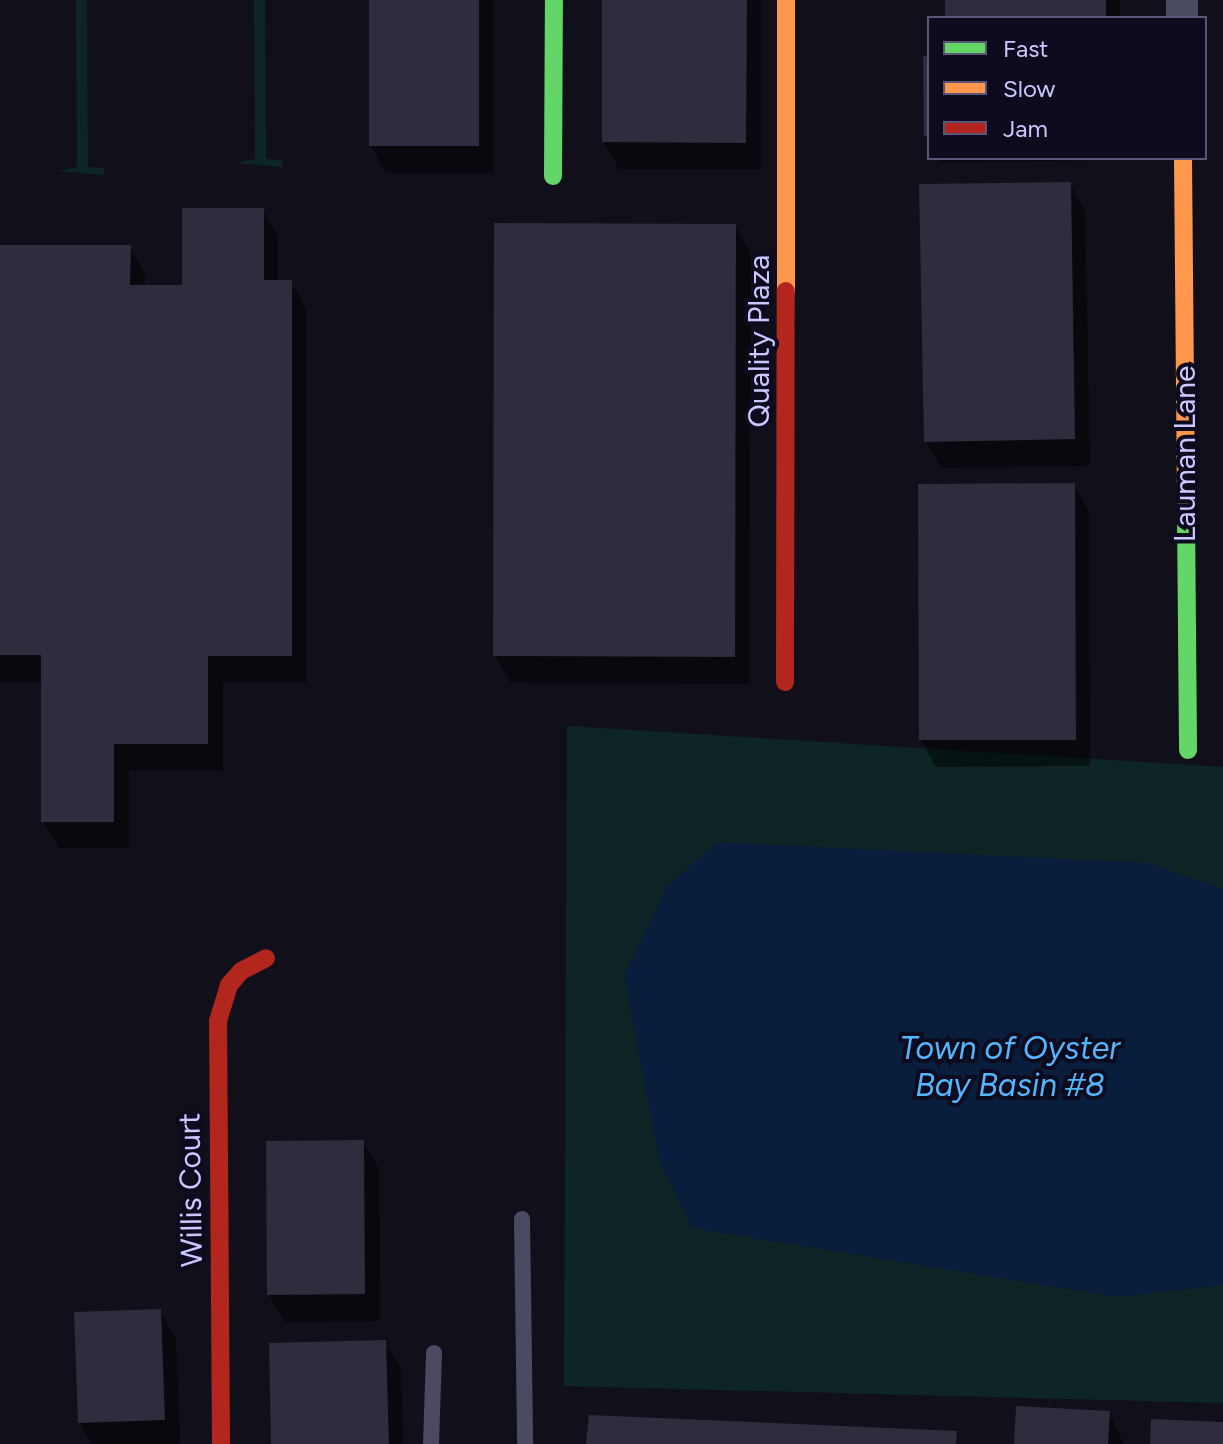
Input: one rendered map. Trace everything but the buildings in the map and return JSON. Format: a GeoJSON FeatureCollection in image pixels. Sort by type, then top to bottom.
{"type":"FeatureCollection","features":[{"type":"Feature","properties":{"kind":"street"},"geometry":{"type":"LineString","coordinates":[[553,176],[554,0]]}},
{"type":"Feature","properties":{"kind":"street","name":"Quality Plaza"},"geometry":{"type":"LineString","coordinates":[[785,682],[786,0]]}},
{"type":"Feature","properties":{"kind":"street","name":"Lauman Lane"},"geometry":{"type":"LineString","coordinates":[[1183,160],[1188,750]]}},
{"type":"Feature","properties":{"kind":"street","name":"Willis Court"},"geometry":{"type":"LineString","coordinates":[[221,1444],[218,1021],[229,985],[241,971],[266,958]]}},
{"type":"Feature","properties":{"kind":"lane"},"geometry":{"type":"LineString","coordinates":[[522,1219],[525,1444]]}},
{"type":"Feature","properties":{"kind":"lane"},"geometry":{"type":"LineString","coordinates":[[431,1444],[434,1353]]}},
{"type":"Feature","properties":{"kind":"green space"},"geometry":{"type":"Polygon","coordinates":[[[76,0],[87,0],[88,167],[104,168],[104,175],[57,171],[77,167],[76,0]]]}},
{"type":"Feature","properties":{"kind":"green space"},"geometry":{"type":"Polygon","coordinates":[[[254,0],[265,0],[266,159],[282,160],[282,167],[235,163],[255,159],[254,0]]]}},
{"type":"Feature","properties":{"kind":"green space"},"geometry":{"type":"Polygon","coordinates":[[[567,726],[1223,767],[1223,1403],[564,1386],[567,726]]]}},
{"type":"Feature","properties":{"kind":"water","name":"Town of Oyster Bay Basin #8"},"geometry":{"type":"Polygon","coordinates":[[[718,842],[1148,863],[1223,889],[1223,1285],[1118,1297],[692,1228],[659,1161],[624,975],[667,886],[718,842]]]}},
{"type":"Feature","properties":{"kind":"traffic: fast"},"geometry":{"type":"LineString","coordinates":[[553,176],[554,0]]}},
{"type":"Feature","properties":{"kind":"traffic: fast"},"geometry":{"type":"LineString","coordinates":[[1186,515],[1188,750]]}},
{"type":"Feature","properties":{"kind":"traffic: slow"},"geometry":{"type":"LineString","coordinates":[[786,0],[786,291]]}},
{"type":"Feature","properties":{"kind":"traffic: slow"},"geometry":{"type":"LineString","coordinates":[[1183,160],[1186,515]]}},
{"type":"Feature","properties":{"kind":"traffic: jam"},"geometry":{"type":"LineString","coordinates":[[785,682],[786,291]]}},
{"type":"Feature","properties":{"kind":"traffic: jam"},"geometry":{"type":"LineString","coordinates":[[221,1444],[218,1021],[229,985],[241,971],[266,958]]}}]}
